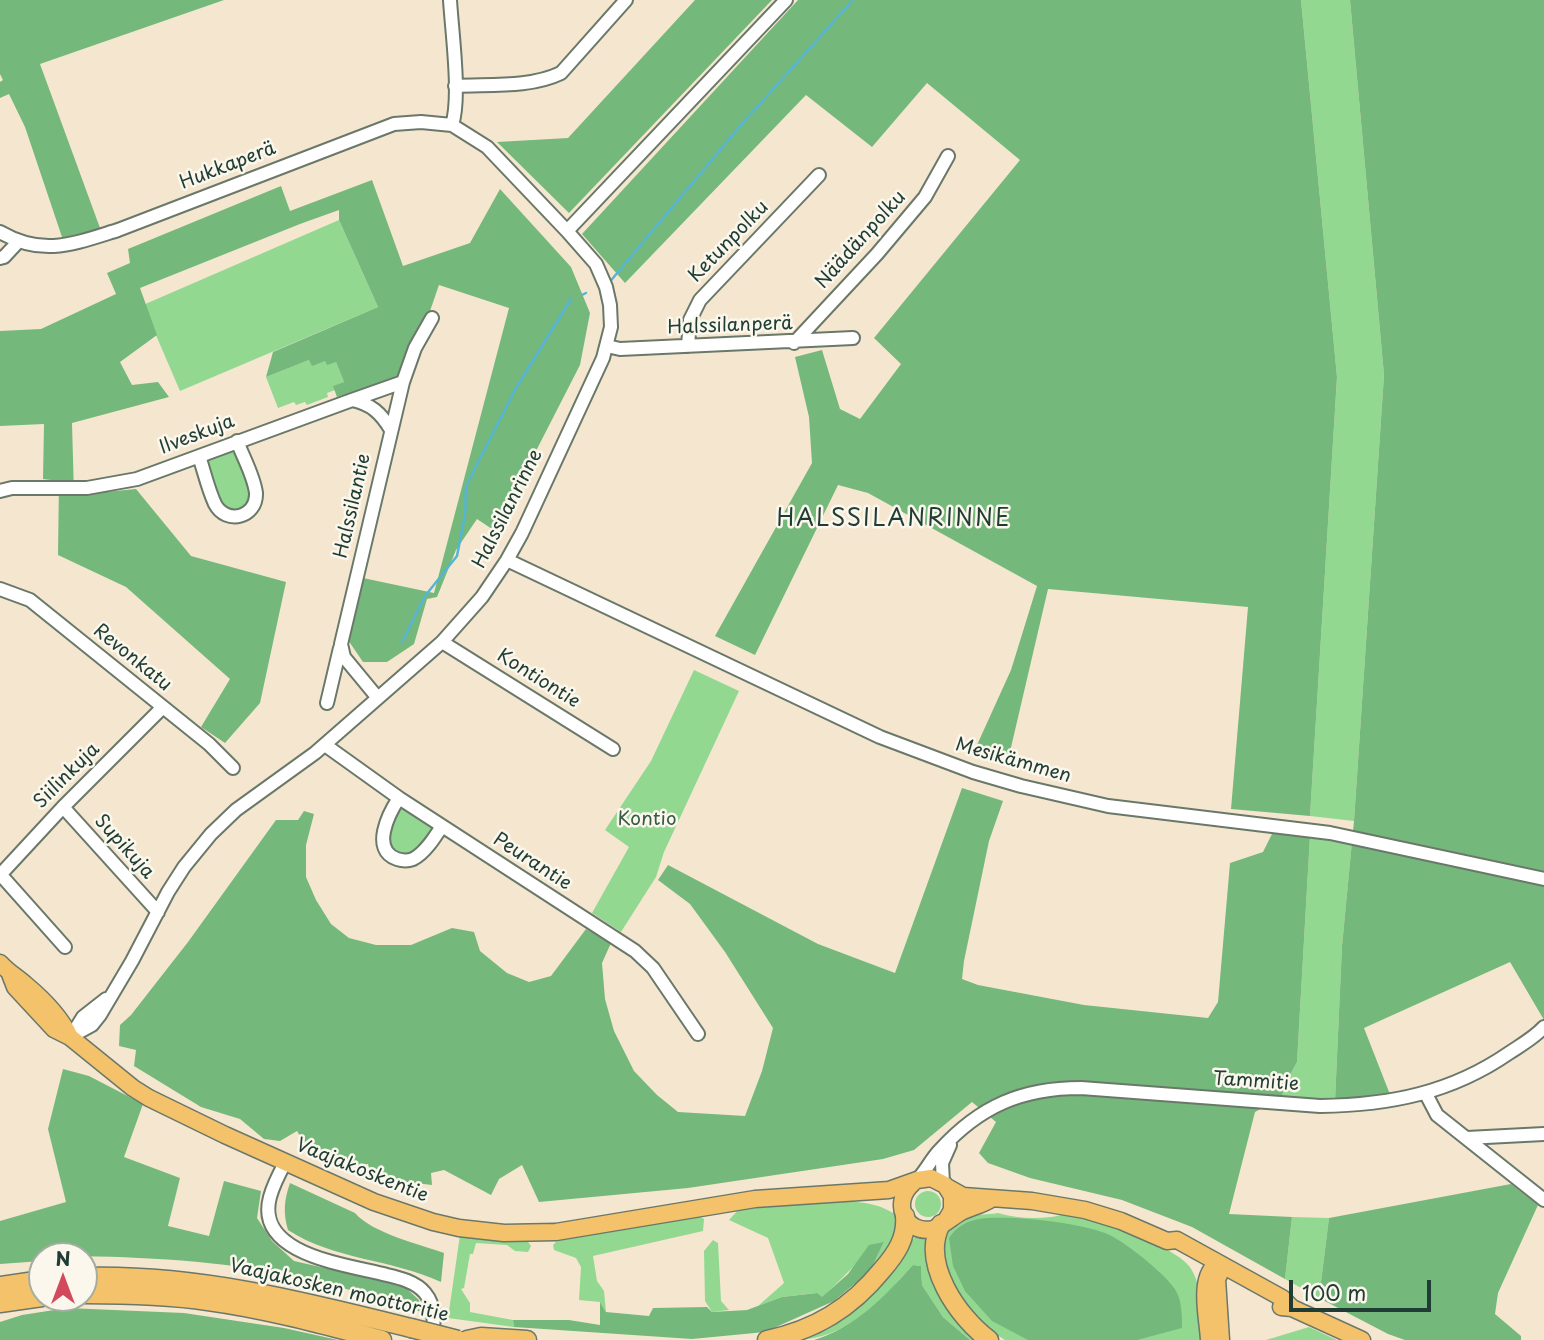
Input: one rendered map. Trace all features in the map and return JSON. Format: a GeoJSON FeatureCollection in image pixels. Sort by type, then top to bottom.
{"type":"FeatureCollection","features":[{"type":"Feature","properties":{"kind":"highway"},"geometry":{"type":"LineString","coordinates":[[768,1340],[813,1326],[853,1302],[890,1261],[902,1241],[906,1228],[904,1214]]}},
{"type":"Feature","properties":{"kind":"highway"},"geometry":{"type":"LineString","coordinates":[[943,1223],[935,1235],[934,1250],[943,1282],[963,1317],[989,1340]]}},
{"type":"Feature","properties":{"kind":"highway","name":"Vaajakosken moottoritie"},"geometry":{"type":"LineString","coordinates":[[98,1277],[142,1278],[224,1286],[313,1304],[458,1340]]}},
{"type":"Feature","properties":{"kind":"highway"},"geometry":{"type":"LineString","coordinates":[[0,1286],[28,1282]]}},
{"type":"Feature","properties":{"kind":"highway","name":"Vaajakosken moottoritie"},"geometry":{"type":"LineString","coordinates":[[98,1294],[208,1301],[279,1314],[382,1340]]}},
{"type":"Feature","properties":{"kind":"highway"},"geometry":{"type":"LineString","coordinates":[[0,1303],[28,1299]]}},
{"type":"Feature","properties":{"kind":"highway"},"geometry":{"type":"LineString","coordinates":[[467,1340],[527,1340]]}},
{"type":"Feature","properties":{"kind":"main road","name":"Vaajakoskentie"},"geometry":{"type":"LineString","coordinates":[[5,969],[24,983],[63,1021],[71,1037],[102,1064],[149,1098],[374,1202],[408,1215],[458,1228],[504,1233],[556,1232],[755,1199],[889,1190],[915,1182]]}},
{"type":"Feature","properties":{"kind":"main road"},"geometry":{"type":"LineString","coordinates":[[991,1199],[930,1229],[915,1227],[904,1214],[902,1195],[915,1182],[931,1178],[958,1195],[1032,1201],[1085,1210],[1121,1221],[1167,1241],[1173,1248],[1216,1269],[1269,1302],[1283,1308],[1292,1308],[1363,1340]]}},
{"type":"Feature","properties":{"kind":"main road"},"geometry":{"type":"LineString","coordinates":[[943,1223],[952,1210],[953,1203],[944,1184]]}},
{"type":"Feature","properties":{"kind":"main road","name":"Vaajakoskentie"},"geometry":{"type":"LineString","coordinates":[[836,1193],[886,1200],[904,1214]]}},
{"type":"Feature","properties":{"kind":"main road"},"geometry":{"type":"LineString","coordinates":[[1209,1340],[1206,1279],[1216,1269]]}},
{"type":"Feature","properties":{"kind":"main road"},"geometry":{"type":"LineString","coordinates":[[1216,1269],[1221,1340]]}},
{"type":"Feature","properties":{"kind":"street"},"geometry":{"type":"LineString","coordinates":[[450,0],[456,115],[452,125]]}},
{"type":"Feature","properties":{"kind":"street"},"geometry":{"type":"LineString","coordinates":[[455,86],[547,80],[568,66],[626,0]]}},
{"type":"Feature","properties":{"kind":"street"},"geometry":{"type":"LineString","coordinates":[[567,231],[786,0]]}},
{"type":"Feature","properties":{"kind":"street","name":"Hukkaperä"},"geometry":{"type":"LineString","coordinates":[[18,242],[38,247],[76,243],[118,230],[394,124],[421,122],[452,125]]}},
{"type":"Feature","properties":{"kind":"street","name":"Halssilanrinne"},"geometry":{"type":"LineString","coordinates":[[71,1037],[92,1025],[132,961],[184,867],[222,823],[325,744],[442,642],[476,605],[508,560],[607,346],[611,327],[610,305],[596,264],[487,147],[452,125]]}},
{"type":"Feature","properties":{"kind":"street","name":"Näädänpolku"},"geometry":{"type":"LineString","coordinates":[[794,343],[877,254],[925,197],[948,156]]}},
{"type":"Feature","properties":{"kind":"street","name":"Ketunpolku"},"geometry":{"type":"LineString","coordinates":[[688,346],[690,320],[700,300],[819,175]]}},
{"type":"Feature","properties":{"kind":"street"},"geometry":{"type":"LineString","coordinates":[[0,232],[18,242],[0,258]]}},
{"type":"Feature","properties":{"kind":"street","name":"Halssilantie"},"geometry":{"type":"LineString","coordinates":[[327,703],[403,382],[415,348],[432,318]]}},
{"type":"Feature","properties":{"kind":"street","name":"Halssilanperä"},"geometry":{"type":"LineString","coordinates":[[607,346],[620,349],[794,343],[853,338]]}},
{"type":"Feature","properties":{"kind":"street","name":"Ilveskuja"},"geometry":{"type":"LineString","coordinates":[[0,491],[12,488],[87,488],[137,478],[403,382]]}},
{"type":"Feature","properties":{"kind":"street"},"geometry":{"type":"LineString","coordinates":[[352,400],[366,403],[383,416],[391,430]]}},
{"type":"Feature","properties":{"kind":"street"},"geometry":{"type":"LineString","coordinates":[[199,456],[216,506],[232,516],[249,513],[255,505],[256,492],[237,441]]}},
{"type":"Feature","properties":{"kind":"street","name":"Mesikämmen"},"geometry":{"type":"LineString","coordinates":[[508,560],[880,737],[973,772],[1108,806],[1307,830],[1544,879]]}},
{"type":"Feature","properties":{"kind":"street","name":"Revonkatu"},"geometry":{"type":"LineString","coordinates":[[0,589],[30,600],[209,744],[233,768]]}},
{"type":"Feature","properties":{"kind":"street","name":"Kontiontie"},"geometry":{"type":"LineString","coordinates":[[442,642],[613,749]]}},
{"type":"Feature","properties":{"kind":"street"},"geometry":{"type":"LineString","coordinates":[[341,644],[344,657],[377,697]]}},
{"type":"Feature","properties":{"kind":"street","name":"Siilinkuja"},"geometry":{"type":"LineString","coordinates":[[0,875],[63,807],[163,707]]}},
{"type":"Feature","properties":{"kind":"street","name":"Peurantie"},"geometry":{"type":"LineString","coordinates":[[325,744],[399,798],[635,951],[653,968],[698,1034]]}},
{"type":"Feature","properties":{"kind":"street"},"geometry":{"type":"LineString","coordinates":[[399,798],[384,828],[385,848],[393,858],[401,861],[415,858],[442,826]]}},
{"type":"Feature","properties":{"kind":"street","name":"Supikuja"},"geometry":{"type":"LineString","coordinates":[[63,807],[158,912]]}},
{"type":"Feature","properties":{"kind":"street"},"geometry":{"type":"LineString","coordinates":[[0,875],[65,947]]}},
{"type":"Feature","properties":{"kind":"street","name":"Tammitie"},"geometry":{"type":"LineString","coordinates":[[915,1182],[942,1147],[976,1118],[1023,1094],[1051,1089],[1091,1089],[1320,1106],[1373,1104],[1426,1094],[1489,1067],[1544,1027]]}},
{"type":"Feature","properties":{"kind":"street"},"geometry":{"type":"LineString","coordinates":[[1426,1094],[1437,1115],[1544,1200]]}},
{"type":"Feature","properties":{"kind":"street","name":"Tammitie"},"geometry":{"type":"LineString","coordinates":[[944,1184],[942,1163],[959,1133]]}},
{"type":"Feature","properties":{"kind":"street"},"geometry":{"type":"LineString","coordinates":[[1467,1138],[1544,1134]]}},
{"type":"Feature","properties":{"kind":"street"},"geometry":{"type":"LineString","coordinates":[[285,1163],[269,1198],[270,1216],[277,1233],[293,1247],[319,1259],[387,1275],[419,1287],[426,1294],[433,1310],[432,1340]]}},
{"type":"Feature","properties":{"kind":"green space"},"geometry":{"type":"Polygon","coordinates":[[[0,0],[224,0],[40,64],[100,228],[63,240],[25,127],[9,94],[0,98],[0,82],[3,80],[0,74],[0,0]]]}},
{"type":"Feature","properties":{"kind":"green space"},"geometry":{"type":"Polygon","coordinates":[[[695,0],[772,0],[569,213],[497,142],[568,138],[695,0]]]}},
{"type":"Feature","properties":{"kind":"green space"},"geometry":{"type":"Polygon","coordinates":[[[798,0],[1301,0],[1337,377],[1310,816],[1231,809],[1248,607],[1048,589],[1009,756],[977,745],[1011,670],[1037,586],[868,493],[838,485],[755,655],[715,636],[812,463],[809,417],[795,357],[822,350],[840,409],[860,419],[901,364],[874,338],[1020,160],[927,83],[872,147],[806,95],[625,283],[582,234],[798,0]]]}},
{"type":"Feature","properties":{"kind":"green space"},"geometry":{"type":"Polygon","coordinates":[[[1301,0],[1350,0],[1384,375],[1354,821],[1310,816],[1337,377],[1301,0]]]}},
{"type":"Feature","properties":{"kind":"green space"},"geometry":{"type":"Polygon","coordinates":[[[1350,0],[1544,0],[1544,1020],[1510,962],[1364,1028],[1391,1097],[1335,1101],[1342,946],[1354,821],[1384,375],[1350,0]]]}},
{"type":"Feature","properties":{"kind":"green space"},"geometry":{"type":"Polygon","coordinates":[[[372,180],[403,266],[470,243],[500,189],[571,267],[590,313],[580,365],[495,531],[477,519],[456,550],[437,597],[427,599],[414,644],[387,662],[363,662],[348,640],[363,578],[434,593],[509,308],[439,285],[421,336],[401,372],[393,379],[337,397],[333,386],[344,382],[336,362],[327,365],[325,361],[312,366],[309,360],[266,377],[273,352],[378,307],[339,220],[339,210],[140,288],[157,335],[120,362],[132,385],[158,382],[169,397],[72,423],[74,495],[136,489],[191,556],[286,582],[260,703],[225,743],[201,727],[230,679],[126,587],[58,555],[59,481],[43,479],[44,424],[0,426],[0,331],[41,329],[116,294],[107,273],[130,263],[128,249],[281,186],[290,211],[372,180]]]}},
{"type":"Feature","properties":{"kind":"green space"},"geometry":{"type":"Polygon","coordinates":[[[339,220],[378,307],[180,391],[143,305],[339,220]]]}},
{"type":"Feature","properties":{"kind":"green space"},"geometry":{"type":"Polygon","coordinates":[[[309,360],[336,362],[344,382],[334,386],[335,390],[327,393],[328,397],[307,405],[305,402],[296,405],[294,402],[278,408],[266,377],[309,360]]]}},
{"type":"Feature","properties":{"kind":"green space"},"geometry":{"type":"Polygon","coordinates":[[[237,441],[254,483],[249,513],[223,512],[199,456],[237,441]]]}},
{"type":"Feature","properties":{"kind":"green space","name":"Kontio"},"geometry":{"type":"Polygon","coordinates":[[[694,670],[739,691],[664,852],[656,877],[621,932],[592,913],[629,847],[605,830],[651,761],[694,670]]]}},
{"type":"Feature","properties":{"kind":"green space"},"geometry":{"type":"Polygon","coordinates":[[[962,788],[1003,801],[989,841],[962,979],[978,985],[1084,1005],[1208,1018],[1218,1002],[1230,863],[1263,852],[1273,832],[1310,836],[1297,1062],[1284,1086],[1282,1097],[1255,1112],[1229,1214],[1292,1217],[1285,1279],[1192,1227],[1122,1200],[1030,1178],[988,1163],[979,1153],[996,1122],[972,1102],[914,1150],[883,1159],[688,1188],[539,1202],[522,1165],[499,1179],[491,1195],[444,1170],[431,1173],[432,1185],[389,1180],[370,1172],[368,1164],[348,1166],[309,1151],[297,1131],[280,1141],[264,1139],[240,1119],[201,1107],[134,1066],[136,1050],[119,1046],[120,1025],[131,1015],[188,942],[276,820],[298,820],[304,811],[314,814],[306,845],[306,877],[331,924],[349,938],[376,945],[411,945],[452,928],[474,932],[480,951],[507,973],[529,982],[551,976],[586,929],[611,943],[602,963],[605,999],[614,1031],[634,1071],[678,1112],[745,1116],[762,1071],[773,1028],[725,952],[690,904],[658,880],[668,865],[818,944],[895,973],[962,788]]]}},
{"type":"Feature","properties":{"kind":"green space"},"geometry":{"type":"Polygon","coordinates":[[[401,804],[435,825],[411,856],[400,855],[389,844],[391,819],[401,804]]]}},
{"type":"Feature","properties":{"kind":"green space"},"geometry":{"type":"Polygon","coordinates":[[[1310,836],[1352,843],[1342,946],[1335,1101],[1282,1097],[1284,1086],[1297,1062],[1310,836]]]}},
{"type":"Feature","properties":{"kind":"green space"},"geometry":{"type":"Polygon","coordinates":[[[63,1069],[89,1076],[143,1104],[124,1157],[180,1178],[168,1226],[209,1236],[224,1181],[261,1191],[257,1218],[272,1241],[294,1261],[404,1286],[419,1300],[421,1312],[364,1294],[266,1271],[210,1263],[98,1257],[98,1242],[28,1242],[28,1262],[0,1264],[0,1221],[66,1202],[48,1129],[63,1069]]]}},
{"type":"Feature","properties":{"kind":"green space"},"geometry":{"type":"Polygon","coordinates":[[[290,1183],[355,1213],[384,1232],[444,1253],[441,1282],[403,1268],[324,1248],[288,1230],[285,1206],[290,1183]]]}},
{"type":"Feature","properties":{"kind":"green space"},"geometry":{"type":"Polygon","coordinates":[[[1511,1184],[1538,1205],[1498,1293],[1495,1314],[1521,1336],[1521,1340],[1405,1340],[1319,1298],[1329,1218],[1511,1184]]]}},
{"type":"Feature","properties":{"kind":"green space"},"geometry":{"type":"Polygon","coordinates":[[[928,1191],[937,1195],[941,1204],[937,1213],[928,1217],[919,1213],[915,1204],[919,1195],[928,1191]]]}},
{"type":"Feature","properties":{"kind":"green space"},"geometry":{"type":"Polygon","coordinates":[[[821,1200],[870,1204],[897,1216],[895,1232],[889,1246],[870,1271],[884,1242],[858,1262],[822,1298],[816,1293],[782,1297],[758,1306],[784,1283],[768,1238],[729,1220],[739,1209],[821,1200]]]}},
{"type":"Feature","properties":{"kind":"green space"},"geometry":{"type":"Polygon","coordinates":[[[998,1213],[1031,1218],[1079,1215],[1151,1241],[1181,1258],[1189,1266],[1197,1283],[1201,1302],[1201,1340],[1005,1340],[982,1325],[963,1303],[947,1273],[943,1257],[943,1243],[948,1230],[960,1220],[998,1213]]]}},
{"type":"Feature","properties":{"kind":"green space"},"geometry":{"type":"Polygon","coordinates":[[[697,1215],[704,1219],[703,1231],[593,1256],[597,1281],[604,1291],[606,1312],[600,1302],[579,1300],[581,1267],[576,1258],[554,1250],[553,1245],[559,1239],[697,1215]]]}},
{"type":"Feature","properties":{"kind":"green space"},"geometry":{"type":"Polygon","coordinates":[[[1292,1217],[1329,1218],[1319,1298],[1285,1279],[1292,1217]]]}},
{"type":"Feature","properties":{"kind":"green space"},"geometry":{"type":"Polygon","coordinates":[[[1014,1218],[1083,1227],[1105,1233],[1122,1242],[1154,1267],[1176,1291],[1181,1304],[1182,1328],[1137,1340],[1028,1340],[992,1321],[965,1291],[953,1266],[949,1238],[962,1225],[978,1219],[1014,1218]]]}},
{"type":"Feature","properties":{"kind":"green space"},"geometry":{"type":"Polygon","coordinates":[[[460,1235],[526,1239],[531,1246],[528,1252],[515,1251],[507,1245],[476,1243],[473,1254],[470,1254],[464,1288],[461,1289],[470,1303],[470,1312],[513,1320],[514,1327],[448,1318],[460,1235]]]}},
{"type":"Feature","properties":{"kind":"green space"},"geometry":{"type":"Polygon","coordinates":[[[915,1237],[923,1237],[928,1241],[981,1340],[970,1340],[943,1317],[922,1285],[921,1266],[913,1265],[875,1305],[846,1326],[813,1338],[794,1340],[900,1256],[915,1237]]]}},
{"type":"Feature","properties":{"kind":"green space"},"geometry":{"type":"Polygon","coordinates":[[[713,1240],[718,1243],[721,1301],[729,1310],[712,1312],[705,1301],[704,1251],[713,1240]]]}},
{"type":"Feature","properties":{"kind":"green space"},"geometry":{"type":"Polygon","coordinates":[[[884,1242],[870,1271],[834,1301],[765,1332],[692,1339],[514,1327],[513,1320],[569,1320],[600,1325],[600,1302],[606,1312],[649,1316],[653,1308],[707,1307],[712,1312],[747,1310],[782,1297],[817,1293],[822,1297],[848,1274],[869,1245],[884,1242]]]}},
{"type":"Feature","properties":{"kind":"green space"},"geometry":{"type":"Polygon","coordinates":[[[913,1265],[921,1266],[922,1285],[943,1317],[970,1340],[814,1340],[843,1328],[868,1310],[913,1265]]]}},
{"type":"Feature","properties":{"kind":"green space"},"geometry":{"type":"Polygon","coordinates":[[[98,1309],[184,1313],[284,1328],[338,1340],[0,1340],[0,1322],[41,1312],[98,1312],[98,1309]]]}},
{"type":"Feature","properties":{"kind":"green space"},"geometry":{"type":"Polygon","coordinates":[[[1309,1327],[1337,1340],[1266,1340],[1309,1327]]]}},
{"type":"Feature","properties":{"kind":"waterway"},"geometry":{"type":"LineString","coordinates":[[608,284],[741,125],[853,0]]}},
{"type":"Feature","properties":{"kind":"waterway"},"geometry":{"type":"LineString","coordinates":[[582,295],[586,293]]}},
{"type":"Feature","properties":{"kind":"waterway"},"geometry":{"type":"LineString","coordinates":[[402,642],[425,596],[457,556],[465,515],[466,486],[516,388],[571,299]]}},
{"type":"Feature","properties":{"kind":"district","name":"HALSSILANRINNE"},"geometry":{"type":"Point","coordinates":[894,520]}}]}
